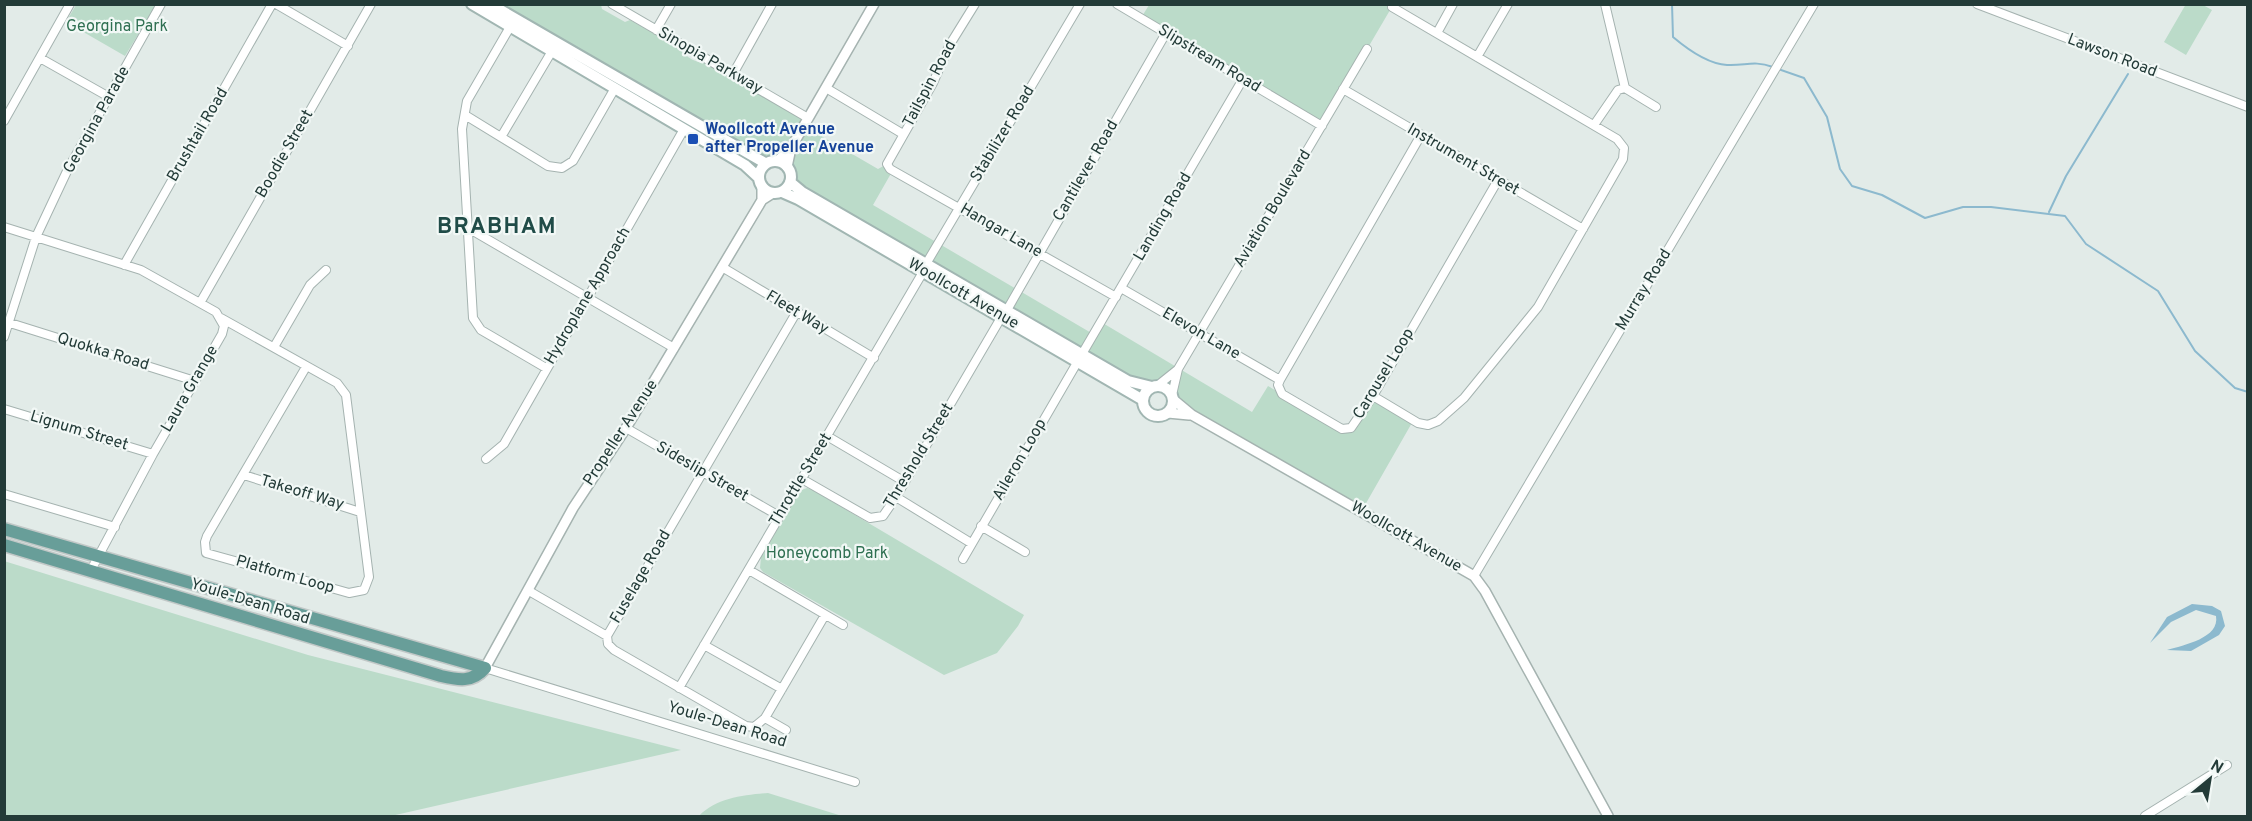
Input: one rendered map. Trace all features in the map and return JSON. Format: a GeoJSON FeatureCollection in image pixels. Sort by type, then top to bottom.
{"type":"FeatureCollection","features":[{"type":"Feature","properties":{"kind":"main road","name":"Woollcott Avenue"},"geometry":{"type":"LineString","coordinates":[[472,4],[745,165],[760,182],[777,192],[798,198],[1080,357],[1128,381],[1167,388],[1173,398]]}},
{"type":"Feature","properties":{"kind":"main road"},"geometry":{"type":"LineString","coordinates":[[490,4],[750,156],[787,166],[791,177],[790,182],[777,192]]}},
{"type":"Feature","properties":{"kind":"main road"},"geometry":{"type":"LineString","coordinates":[[760,182],[759,171],[771,162]]}},
{"type":"Feature","properties":{"kind":"main road","name":"Woollcott Avenue"},"geometry":{"type":"LineString","coordinates":[[790,182],[802,192],[925,268]]}},
{"type":"Feature","properties":{"kind":"main road","name":"Woollcott Avenue"},"geometry":{"type":"LineString","coordinates":[[1080,357],[1143,400],[1145,409],[1152,415],[1162,416],[1168,413]]}},
{"type":"Feature","properties":{"kind":"main road"},"geometry":{"type":"LineString","coordinates":[[1143,400],[1145,392],[1154,386]]}},
{"type":"Feature","properties":{"kind":"main road"},"geometry":{"type":"LineString","coordinates":[[1168,413],[1173,398]]}},
{"type":"Feature","properties":{"kind":"main road","name":"Youle-Dean Road"},"geometry":{"type":"LineString","coordinates":[[4,529],[485,668],[471,679],[455,679],[4,545]]}},
{"type":"Feature","properties":{"kind":"street"},"geometry":{"type":"LineString","coordinates":[[4,121],[70,4]]}},
{"type":"Feature","properties":{"kind":"street","name":"Georgina Parade"},"geometry":{"type":"LineString","coordinates":[[4,337],[36,237],[68,169],[161,4]]}},
{"type":"Feature","properties":{"kind":"street"},"geometry":{"type":"LineString","coordinates":[[274,4],[348,46]]}},
{"type":"Feature","properties":{"kind":"street","name":"Brushtail Road"},"geometry":{"type":"LineString","coordinates":[[124,265],[274,4]]}},
{"type":"Feature","properties":{"kind":"street","name":"Boodie Street"},"geometry":{"type":"LineString","coordinates":[[200,303],[371,4]]}},
{"type":"Feature","properties":{"kind":"street","name":"Sinopia Parkway"},"geometry":{"type":"LineString","coordinates":[[612,4],[808,118]]}},
{"type":"Feature","properties":{"kind":"street"},"geometry":{"type":"LineString","coordinates":[[657,30],[671,4]]}},
{"type":"Feature","properties":{"kind":"street"},"geometry":{"type":"LineString","coordinates":[[732,74],[772,4]]}},
{"type":"Feature","properties":{"kind":"street"},"geometry":{"type":"LineString","coordinates":[[787,166],[791,148],[874,4]]}},
{"type":"Feature","properties":{"kind":"street","name":"Tailspin Road"},"geometry":{"type":"LineString","coordinates":[[887,164],[933,83],[949,46],[975,4]]}},
{"type":"Feature","properties":{"kind":"street","name":"Stabilizer Road"},"geometry":{"type":"LineString","coordinates":[[925,268],[1080,4]]}},
{"type":"Feature","properties":{"kind":"street","name":"Slipstream Road"},"geometry":{"type":"LineString","coordinates":[[1117,4],[1322,126]]}},
{"type":"Feature","properties":{"kind":"street"},"geometry":{"type":"LineString","coordinates":[[1437,33],[1453,4]]}},
{"type":"Feature","properties":{"kind":"street"},"geometry":{"type":"LineString","coordinates":[[1477,57],[1508,4]]}},
{"type":"Feature","properties":{"kind":"street"},"geometry":{"type":"LineString","coordinates":[[1605,4],[1625,88],[1656,107]]}},
{"type":"Feature","properties":{"kind":"street","name":"Murray Road"},"geometry":{"type":"LineString","coordinates":[[1474,576],[1814,4]]}},
{"type":"Feature","properties":{"kind":"street","name":"Lawson Road"},"geometry":{"type":"LineString","coordinates":[[1977,4],[2247,107]]}},
{"type":"Feature","properties":{"kind":"street"},"geometry":{"type":"LineString","coordinates":[[1373,396],[1418,423],[1428,425],[1438,421],[1464,398],[1538,307],[1623,159],[1624,148],[1617,139],[1594,125],[1392,7]]}},
{"type":"Feature","properties":{"kind":"street"},"geometry":{"type":"LineString","coordinates":[[510,27],[467,100],[462,129],[473,318],[481,330],[546,368]]}},
{"type":"Feature","properties":{"kind":"street","name":"Cantilever Road"},"geometry":{"type":"LineString","coordinates":[[1004,313],[1166,33]]}},
{"type":"Feature","properties":{"kind":"street","name":"Aviation Boulevard"},"geometry":{"type":"LineString","coordinates":[[1173,398],[1178,369],[1367,49]]}},
{"type":"Feature","properties":{"kind":"street"},"geometry":{"type":"LineString","coordinates":[[501,136],[552,51]]}},
{"type":"Feature","properties":{"kind":"street"},"geometry":{"type":"LineString","coordinates":[[40,58],[109,98]]}},
{"type":"Feature","properties":{"kind":"street","name":"Landing Road"},"geometry":{"type":"LineString","coordinates":[[1080,357],[1243,79]]}},
{"type":"Feature","properties":{"kind":"street"},"geometry":{"type":"LineString","coordinates":[[465,115],[548,166],[562,168],[573,161],[615,88]]}},
{"type":"Feature","properties":{"kind":"street"},"geometry":{"type":"LineString","coordinates":[[826,88],[903,134]]}},
{"type":"Feature","properties":{"kind":"street"},"geometry":{"type":"LineString","coordinates":[[1594,125],[1612,96],[1618,90],[1625,88]]}},
{"type":"Feature","properties":{"kind":"street","name":"Instrument Street"},"geometry":{"type":"LineString","coordinates":[[1343,89],[1583,230]]}},
{"type":"Feature","properties":{"kind":"street","name":"Hydroplane Approach"},"geometry":{"type":"LineString","coordinates":[[486,459],[504,444],[684,129]]}},
{"type":"Feature","properties":{"kind":"street"},"geometry":{"type":"LineString","coordinates":[[1280,380],[1421,135]]}},
{"type":"Feature","properties":{"kind":"street"},"geometry":{"type":"LineString","coordinates":[[771,162],[791,148]]}},
{"type":"Feature","properties":{"kind":"street","name":"Hangar Lane"},"geometry":{"type":"LineString","coordinates":[[887,164],[890,169],[1116,297]]}},
{"type":"Feature","properties":{"kind":"street","name":"Carousel Loop"},"geometry":{"type":"LineString","coordinates":[[1280,380],[1278,385],[1282,394],[1342,429],[1351,428],[1373,396],[1498,180]]}},
{"type":"Feature","properties":{"kind":"street"},"geometry":{"type":"LineString","coordinates":[[760,182],[762,200]]}},
{"type":"Feature","properties":{"kind":"street","name":"Propeller Avenue"},"geometry":{"type":"LineString","coordinates":[[485,668],[573,508],[626,428],[762,200],[777,192]]}},
{"type":"Feature","properties":{"kind":"street"},"geometry":{"type":"LineString","coordinates":[[4,227],[141,270],[216,312],[221,318]]}},
{"type":"Feature","properties":{"kind":"street"},"geometry":{"type":"LineString","coordinates":[[468,228],[674,348]]}},
{"type":"Feature","properties":{"kind":"street","name":"Fleet Way"},"geometry":{"type":"LineString","coordinates":[[722,267],[874,358]]}},
{"type":"Feature","properties":{"kind":"street","name":"Throttle Street"},"geometry":{"type":"LineString","coordinates":[[679,688],[925,268]]}},
{"type":"Feature","properties":{"kind":"street"},"geometry":{"type":"LineString","coordinates":[[273,347],[310,285],[326,270]]}},
{"type":"Feature","properties":{"kind":"street","name":"Elevon Lane"},"geometry":{"type":"LineString","coordinates":[[1121,288],[1280,380]]}},
{"type":"Feature","properties":{"kind":"street","name":"Fuselage Road"},"geometry":{"type":"LineString","coordinates":[[765,718],[754,727],[746,726],[614,650],[608,644],[607,636],[796,313]]}},
{"type":"Feature","properties":{"kind":"street","name":"Threshold Street"},"geometry":{"type":"LineString","coordinates":[[802,479],[870,518],[883,516],[1004,313]]}},
{"type":"Feature","properties":{"kind":"street","name":"Platform Loop"},"geometry":{"type":"LineString","coordinates":[[221,318],[337,383],[346,395],[369,577],[364,590],[349,593],[206,553],[207,536],[306,367]]}},
{"type":"Feature","properties":{"kind":"street","name":"Laura Grange"},"geometry":{"type":"LineString","coordinates":[[90,572],[153,454],[222,334],[224,326],[221,318]]}},
{"type":"Feature","properties":{"kind":"street","name":"Quokka Road"},"geometry":{"type":"LineString","coordinates":[[10,323],[195,381]]}},
{"type":"Feature","properties":{"kind":"street","name":"Aileron Loop"},"geometry":{"type":"LineString","coordinates":[[963,559],[1080,357]]}},
{"type":"Feature","properties":{"kind":"street","name":"Aviation Boulevard"},"geometry":{"type":"LineString","coordinates":[[1154,386],[1178,369]]}},
{"type":"Feature","properties":{"kind":"street","name":"Woollcott Avenue"},"geometry":{"type":"LineString","coordinates":[[1173,398],[1192,415],[1474,576],[1485,591],[1608,816]]}},
{"type":"Feature","properties":{"kind":"street","name":"Lignum Street"},"geometry":{"type":"LineString","coordinates":[[4,409],[153,454]]}},
{"type":"Feature","properties":{"kind":"street","name":"Woollcott Avenue"},"geometry":{"type":"LineString","coordinates":[[1168,413],[1192,415]]}},
{"type":"Feature","properties":{"kind":"street","name":"Sideslip Street"},"geometry":{"type":"LineString","coordinates":[[626,428],[779,516]]}},
{"type":"Feature","properties":{"kind":"street"},"geometry":{"type":"LineString","coordinates":[[827,436],[905,482]]}},
{"type":"Feature","properties":{"kind":"street","name":"Takeoff Way"},"geometry":{"type":"LineString","coordinates":[[244,475],[360,512]]}},
{"type":"Feature","properties":{"kind":"street"},"geometry":{"type":"LineString","coordinates":[[4,494],[115,527]]}},
{"type":"Feature","properties":{"kind":"street"},"geometry":{"type":"LineString","coordinates":[[896,497],[972,543]]}},
{"type":"Feature","properties":{"kind":"street"},"geometry":{"type":"LineString","coordinates":[[981,526],[1025,552]]}},
{"type":"Feature","properties":{"kind":"street"},"geometry":{"type":"LineString","coordinates":[[748,570],[843,625]]}},
{"type":"Feature","properties":{"kind":"street"},"geometry":{"type":"LineString","coordinates":[[529,591],[607,636]]}},
{"type":"Feature","properties":{"kind":"street"},"geometry":{"type":"LineString","coordinates":[[786,730],[765,718],[825,615]]}},
{"type":"Feature","properties":{"kind":"street"},"geometry":{"type":"LineString","coordinates":[[705,645],[782,689]]}},
{"type":"Feature","properties":{"kind":"street","name":"Youle-Dean Road"},"geometry":{"type":"LineString","coordinates":[[485,668],[855,782]]}},
{"type":"Feature","properties":{"kind":"street"},"geometry":{"type":"LineString","coordinates":[[2145,816],[2227,765]]}},
{"type":"Feature","properties":{"kind":"green space"},"geometry":{"type":"Polygon","coordinates":[[[2186,4],[2203,5],[2212,10],[2186,55],[2164,42],[2186,4]]]}},
{"type":"Feature","properties":{"kind":"green space","name":"Georgina Park"},"geometry":{"type":"Polygon","coordinates":[[[76,5],[156,5],[125,56],[66,22],[76,5]]]}},
{"type":"Feature","properties":{"kind":"green space"},"geometry":{"type":"Polygon","coordinates":[[[496,5],[601,5],[602,9],[625,22],[630,20],[680,48],[691,59],[706,63],[808,118],[804,126],[878,169],[887,164],[893,170],[873,205],[1093,334],[1101,322],[1252,412],[1268,386],[1342,429],[1346,429],[1373,396],[1413,421],[1361,512],[1192,415],[1167,388],[1131,382],[790,182],[791,177],[787,166],[777,161],[765,163],[496,5]]]}},
{"type":"Feature","properties":{"kind":"green space"},"geometry":{"type":"Polygon","coordinates":[[[1149,5],[1393,5],[1322,126],[1141,18],[1149,5]]]}},
{"type":"Feature","properties":{"kind":"green space","name":"Honeycomb Park"},"geometry":{"type":"Polygon","coordinates":[[[807,488],[1024,615],[1018,626],[997,653],[944,675],[763,572],[760,568],[761,557],[799,491],[807,488]]]}},
{"type":"Feature","properties":{"kind":"green space"},"geometry":{"type":"Polygon","coordinates":[[[4,561],[308,655],[681,750],[391,816],[5,816],[4,561]]]}},
{"type":"Feature","properties":{"kind":"green space"},"geometry":{"type":"Polygon","coordinates":[[[768,793],[842,816],[699,816],[722,801],[740,796],[768,793]]]}},
{"type":"Feature","properties":{"kind":"water"},"geometry":{"type":"Polygon","coordinates":[[[2192,604],[2212,606],[2221,611],[2225,626],[2219,635],[2191,651],[2167,650],[2191,643],[2212,630],[2216,624],[2216,616],[2196,610],[2171,622],[2150,643],[2167,617],[2192,604]]]}},
{"type":"Feature","properties":{"kind":"waterway"},"geometry":{"type":"LineString","coordinates":[[1672,4],[1673,37],[1705,59],[1720,64],[1755,64],[1773,67]]}},
{"type":"Feature","properties":{"kind":"waterway"},"geometry":{"type":"LineString","coordinates":[[1778,69],[1804,78],[1827,117],[1840,169],[1852,186],[1882,195],[1925,218],[1963,207],[1991,207],[2065,216],[2086,244],[2158,291],[2195,351],[2235,388],[2248,392]]}},
{"type":"Feature","properties":{"kind":"waterway"},"geometry":{"type":"LineString","coordinates":[[2049,212],[2066,176],[2128,74]]}},
{"type":"Feature","properties":{"kind":"place","name":"Woollcott Avenue after Propeller Avenue"},"geometry":{"type":"Point","coordinates":[693,139]}},
{"type":"Feature","properties":{"kind":"district","name":"BRABHAM"},"geometry":{"type":"Point","coordinates":[497,227]}}]}
